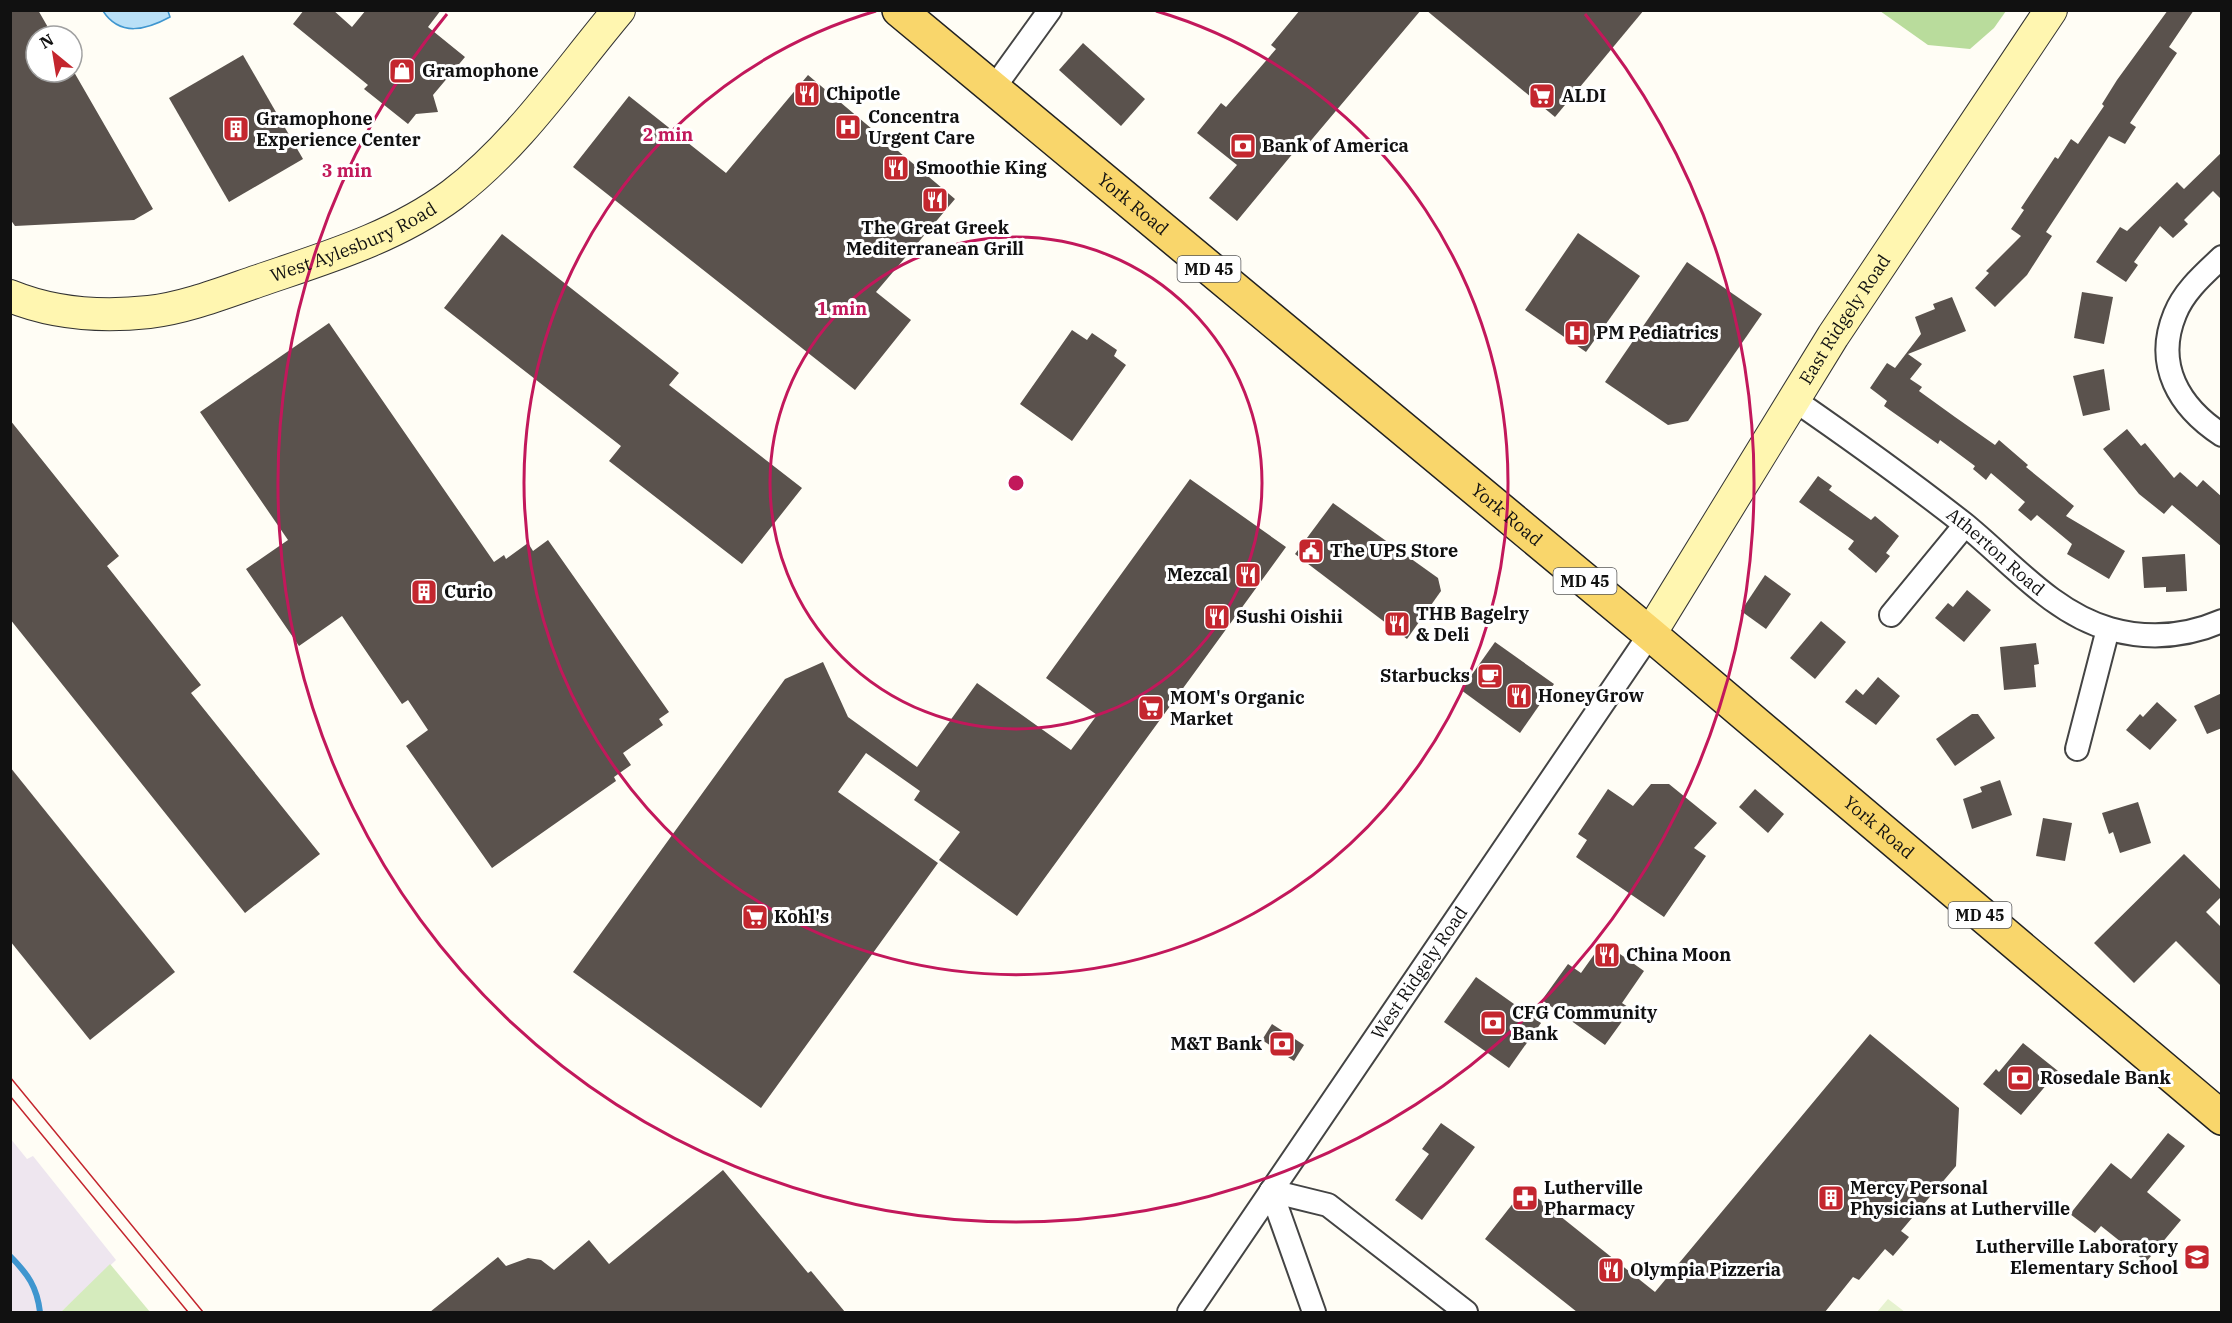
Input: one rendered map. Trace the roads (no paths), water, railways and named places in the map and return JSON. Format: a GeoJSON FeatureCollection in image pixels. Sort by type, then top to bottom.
{"type":"FeatureCollection","features":[{"type":"Feature","properties":{"kind":"main road","name":"York Road"},"geometry":{"type":"LineString","coordinates":[[899,10],[1650,634],[2222,1118]]}},
{"type":"Feature","properties":{"kind":"street","name":"West Aylesbury Road"},"geometry":{"type":"LineString","coordinates":[[10,296],[51,308],[89,315],[152,312],[236,288],[381,237],[417,219],[484,167],[516,134],[619,10]]}},
{"type":"Feature","properties":{"kind":"street"},"geometry":{"type":"LineString","coordinates":[[993,89],[1050,10]]}},
{"type":"Feature","properties":{"kind":"street","name":"East Ridgely Road"},"geometry":{"type":"LineString","coordinates":[[1650,634],[1793,399],[2051,10]]}},
{"type":"Feature","properties":{"kind":"street"},"geometry":{"type":"LineString","coordinates":[[2222,257],[2193,284],[2175,312],[2168,339],[2168,364],[2177,390],[2192,413],[2222,435]]}},
{"type":"Feature","properties":{"kind":"street","name":"Atherton Road"},"geometry":{"type":"LineString","coordinates":[[1793,399],[1879,458],[1965,525],[2042,591],[2073,613],[2108,628],[2141,636],[2174,635],[2222,621]]}},
{"type":"Feature","properties":{"kind":"street"},"geometry":{"type":"LineString","coordinates":[[1892,615],[1965,525]]}},
{"type":"Feature","properties":{"kind":"street"},"geometry":{"type":"LineString","coordinates":[[2077,749],[2108,628]]}},
{"type":"Feature","properties":{"kind":"street","name":"West Ridgely Road"},"geometry":{"type":"LineString","coordinates":[[1189,1312],[1650,634]]}},
{"type":"Feature","properties":{"kind":"street"},"geometry":{"type":"LineString","coordinates":[[1271,1191],[1314,1312]]}},
{"type":"Feature","properties":{"kind":"street"},"geometry":{"type":"LineString","coordinates":[[1271,1191],[1328,1205],[1466,1312]]}},
{"type":"Feature","properties":{"kind":"water"},"geometry":{"type":"Polygon","coordinates":[[[103,11],[168,11],[170,17],[143,28],[134,29],[117,25],[103,11]]]}},
{"type":"Feature","properties":{"kind":"waterway"},"geometry":{"type":"LineString","coordinates":[[10,1256],[31,1281],[37,1295],[40,1312]]}},
{"type":"Feature","properties":{"kind":"tram line"},"geometry":{"type":"LineString","coordinates":[[10,1077],[203,1312]]}},
{"type":"Feature","properties":{"kind":"tram line"},"geometry":{"type":"LineString","coordinates":[[10,1096],[188,1312]]}},
{"type":"Feature","properties":{"kind":"place","name":"Gramophone"},"geometry":{"type":"Point","coordinates":[402,71]}},
{"type":"Feature","properties":{"kind":"place","name":"Chipotle"},"geometry":{"type":"Point","coordinates":[807,94]}},
{"type":"Feature","properties":{"kind":"place","name":"ALDI"},"geometry":{"type":"Point","coordinates":[1542,96]}},
{"type":"Feature","properties":{"kind":"place","name":"Concentra Urgent Care"},"geometry":{"type":"Point","coordinates":[848,127]}},
{"type":"Feature","properties":{"kind":"place","name":"Gramophone Experience Center"},"geometry":{"type":"Point","coordinates":[236,129]}},
{"type":"Feature","properties":{"kind":"place","name":"Bank of America"},"geometry":{"type":"Point","coordinates":[1243,146]}},
{"type":"Feature","properties":{"kind":"place","name":"Smoothie King"},"geometry":{"type":"Point","coordinates":[896,168]}},
{"type":"Feature","properties":{"kind":"place","name":"The Great Greek Mediterranean Grill"},"geometry":{"type":"Point","coordinates":[935,200]}},
{"type":"Feature","properties":{"kind":"place","name":"PM Pediatrics"},"geometry":{"type":"Point","coordinates":[1577,333]}},
{"type":"Feature","properties":{"kind":"place","name":"The UPS Store"},"geometry":{"type":"Point","coordinates":[1311,551]}},
{"type":"Feature","properties":{"kind":"place","name":"Mezcal"},"geometry":{"type":"Point","coordinates":[1248,575]}},
{"type":"Feature","properties":{"kind":"place","name":"Curio"},"geometry":{"type":"Point","coordinates":[424,592]}},
{"type":"Feature","properties":{"kind":"place","name":"Sushi Oishii"},"geometry":{"type":"Point","coordinates":[1217,617]}},
{"type":"Feature","properties":{"kind":"place","name":"THB Bagelry & Deli"},"geometry":{"type":"Point","coordinates":[1397,624]}},
{"type":"Feature","properties":{"kind":"place","name":"Starbucks"},"geometry":{"type":"Point","coordinates":[1490,676]}},
{"type":"Feature","properties":{"kind":"place","name":"HoneyGrow"},"geometry":{"type":"Point","coordinates":[1519,696]}},
{"type":"Feature","properties":{"kind":"place","name":"MOM's Organic Market"},"geometry":{"type":"Point","coordinates":[1151,708]}},
{"type":"Feature","properties":{"kind":"place","name":"Kohl's"},"geometry":{"type":"Point","coordinates":[755,917]}},
{"type":"Feature","properties":{"kind":"place","name":"China Moon"},"geometry":{"type":"Point","coordinates":[1607,955]}},
{"type":"Feature","properties":{"kind":"place","name":"CFG Community Bank"},"geometry":{"type":"Point","coordinates":[1493,1023]}},
{"type":"Feature","properties":{"kind":"place","name":"M&T Bank"},"geometry":{"type":"Point","coordinates":[1282,1044]}},
{"type":"Feature","properties":{"kind":"place","name":"Rosedale Bank"},"geometry":{"type":"Point","coordinates":[2020,1078]}},
{"type":"Feature","properties":{"kind":"place","name":"Lutherville Pharmacy"},"geometry":{"type":"Point","coordinates":[1525,1198]}},
{"type":"Feature","properties":{"kind":"place","name":"Mercy Personal Physicians at Lutherville"},"geometry":{"type":"Point","coordinates":[1831,1198]}},
{"type":"Feature","properties":{"kind":"place","name":"Lutherville Laboratory Elementary School"},"geometry":{"type":"Point","coordinates":[2197,1257]}},
{"type":"Feature","properties":{"kind":"place","name":"Olympia Pizzeria"},"geometry":{"type":"Point","coordinates":[1611,1270]}}]}
